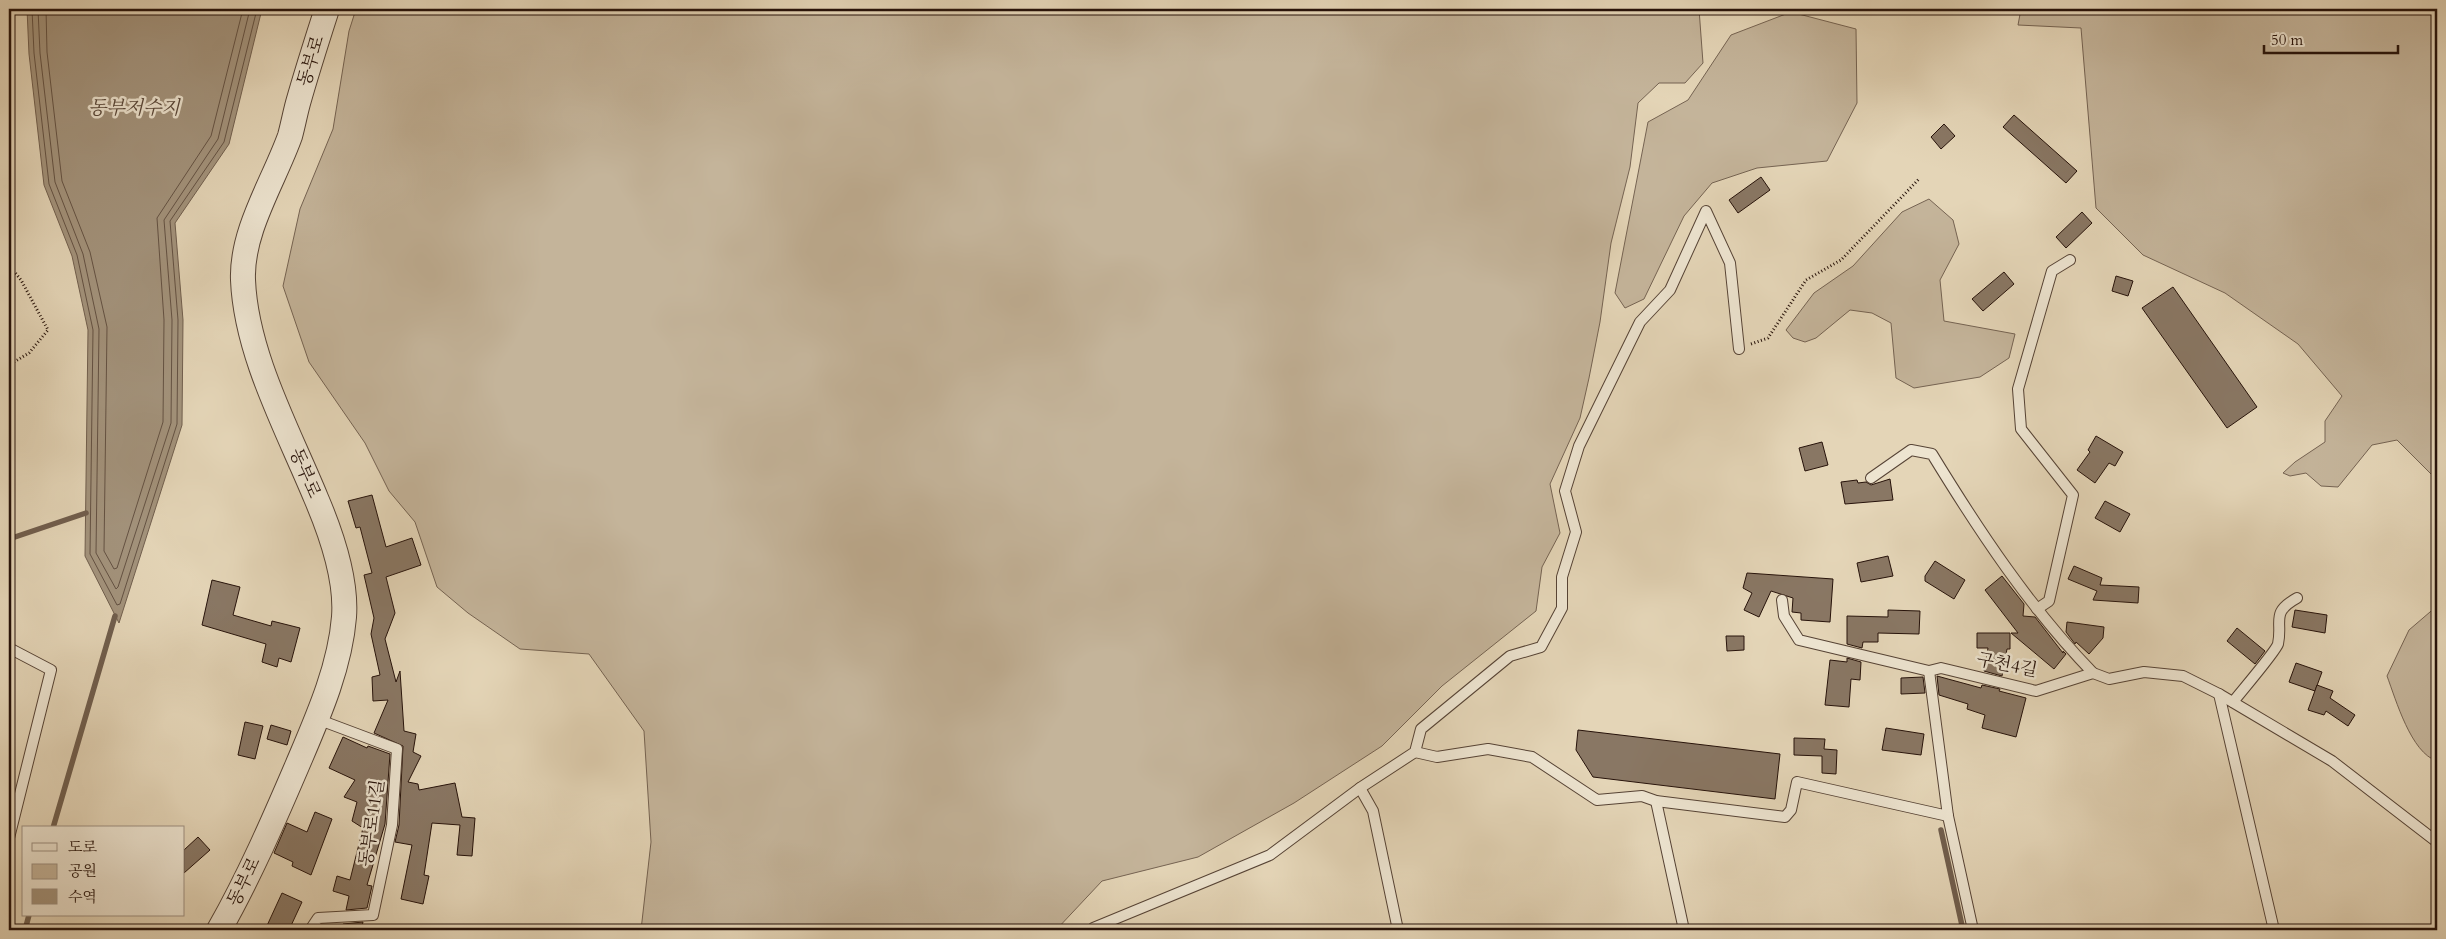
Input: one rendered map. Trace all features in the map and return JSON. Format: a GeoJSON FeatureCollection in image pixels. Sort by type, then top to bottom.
{"type":"FeatureCollection","features":[{"type":"Feature","properties":{"kind":"street","name":"동부로"},"geometry":{"type":"LineString","coordinates":[[217,928],[275,817],[317,719],[340,643],[344,614],[341,576],[317,500],[274,401],[257,350],[245,310],[243,277],[245,249],[290,136],[327,9]]}},
{"type":"Feature","properties":{"kind":"lane"},"geometry":{"type":"LineString","coordinates":[[1094,930],[1093,928],[1270,855],[1360,788],[1415,752],[1421,729],[1510,656],[1541,646],[1562,608],[1562,577],[1576,532],[1565,491],[1579,446],[1640,322],[1670,290],[1706,211],[1730,263],[1739,349]]}},
{"type":"Feature","properties":{"kind":"lane"},"geometry":{"type":"LineString","coordinates":[[2038,609],[2049,601],[2073,494],[2021,428],[2018,389],[2052,271],[2070,260]]}},
{"type":"Feature","properties":{"kind":"lane"},"geometry":{"type":"LineString","coordinates":[[1871,478],[1911,450],[1932,454],[1969,514],[2038,609],[2065,644],[2093,672],[2109,679],[2144,672],[2183,676],[2219,694],[2332,761],[2437,842]]}},
{"type":"Feature","properties":{"kind":"lane"},"geometry":{"type":"LineString","coordinates":[[2233,702],[2278,644],[2278,618],[2286,604],[2297,598]]}},
{"type":"Feature","properties":{"kind":"lane","name":"구천4길"},"geometry":{"type":"LineString","coordinates":[[1782,600],[1784,616],[1799,640],[1930,671],[1941,668],[2036,691],[2093,672]]}},
{"type":"Feature","properties":{"kind":"lane"},"geometry":{"type":"LineString","coordinates":[[9,648],[51,670],[9,838]]}},
{"type":"Feature","properties":{"kind":"lane"},"geometry":{"type":"LineString","coordinates":[[1930,671],[1948,816],[1973,930]]}},
{"type":"Feature","properties":{"kind":"lane"},"geometry":{"type":"LineString","coordinates":[[2219,694],[2274,930]]}},
{"type":"Feature","properties":{"kind":"lane","name":"동부로11길"},"geometry":{"type":"LineString","coordinates":[[310,930],[318,918],[373,915],[392,825],[397,749],[317,719]]}},
{"type":"Feature","properties":{"kind":"lane"},"geometry":{"type":"LineString","coordinates":[[1415,752],[1437,757],[1488,749],[1532,757],[1597,800],[1642,796],[1656,802],[1784,817],[1790,810],[1798,782],[1948,816]]}},
{"type":"Feature","properties":{"kind":"lane"},"geometry":{"type":"LineString","coordinates":[[1360,788],[1373,812],[1398,930]]}},
{"type":"Feature","properties":{"kind":"lane"},"geometry":{"type":"LineString","coordinates":[[1656,802],[1684,930]]}},
{"type":"Feature","properties":{"kind":"path"},"geometry":{"type":"LineString","coordinates":[[1739,349],[1768,338],[1806,280],[1841,260],[1919,178]]}},
{"type":"Feature","properties":{"kind":"path"},"geometry":{"type":"LineString","coordinates":[[9,265],[21,280],[48,330],[29,353],[9,365]]}},
{"type":"Feature","properties":{"kind":"green space"},"geometry":{"type":"Polygon","coordinates":[[[356,9],[1699,9],[1703,63],[1685,83],[1659,83],[1638,103],[1630,167],[1611,243],[1600,322],[1580,418],[1550,484],[1560,533],[1542,567],[1536,611],[1442,686],[1382,746],[1294,803],[1198,857],[1102,881],[1056,930],[641,930],[651,842],[644,731],[589,654],[520,649],[468,613],[437,587],[415,522],[389,491],[365,443],[309,362],[283,286],[300,209],[333,129],[349,31],[356,9]]]}},
{"type":"Feature","properties":{"kind":"green space"},"geometry":{"type":"Polygon","coordinates":[[[2021,9],[2437,9],[2437,480],[2397,440],[2372,445],[2338,487],[2321,486],[2306,473],[2290,476],[2283,473],[2295,462],[2325,442],[2325,421],[2342,396],[2298,344],[2225,293],[2143,255],[2096,208],[2081,28],[2018,25],[2021,9]]]}},
{"type":"Feature","properties":{"kind":"green space"},"geometry":{"type":"Polygon","coordinates":[[[1791,12],[1856,29],[1857,103],[1827,161],[1757,168],[1712,183],[1684,216],[1644,299],[1625,308],[1615,293],[1648,122],[1688,100],[1731,35],[1791,12]]]}},
{"type":"Feature","properties":{"kind":"green space"},"geometry":{"type":"Polygon","coordinates":[[[1929,199],[1953,220],[1959,244],[1940,280],[1944,321],[2015,334],[2009,358],[1980,377],[1914,388],[1896,378],[1891,323],[1872,313],[1850,310],[1816,338],[1805,342],[1793,338],[1786,330],[1814,293],[1853,266],[1902,212],[1929,199]]]}},
{"type":"Feature","properties":{"kind":"green space"},"geometry":{"type":"Polygon","coordinates":[[[2437,606],[2437,761],[2419,748],[2412,737],[2387,676],[2409,630],[2437,606]]]}},
{"type":"Feature","properties":{"kind":"water","name":"동부저수지"},"geometry":{"type":"Polygon","coordinates":[[[27,9],[262,9],[229,144],[175,223],[183,320],[182,425],[119,623],[85,556],[88,330],[72,256],[44,185],[29,54],[27,9]]]}},
{"type":"Feature","properties":{"kind":"building"},"geometry":{"type":"Polygon","coordinates":[[[2014,115],[2077,171],[2066,183],[2003,127],[2014,115]]]}},
{"type":"Feature","properties":{"kind":"building"},"geometry":{"type":"Polygon","coordinates":[[[1944,124],[1955,136],[1941,149],[1931,137],[1944,124]]]}},
{"type":"Feature","properties":{"kind":"building"},"geometry":{"type":"Polygon","coordinates":[[[1761,177],[1770,190],[1738,213],[1729,200],[1761,177]]]}},
{"type":"Feature","properties":{"kind":"building"},"geometry":{"type":"Polygon","coordinates":[[[2082,212],[2092,223],[2066,248],[2056,237],[2082,212]]]}},
{"type":"Feature","properties":{"kind":"building"},"geometry":{"type":"Polygon","coordinates":[[[2004,272],[2014,284],[1983,311],[1972,299],[2004,272]]]}},
{"type":"Feature","properties":{"kind":"building"},"geometry":{"type":"Polygon","coordinates":[[[2116,276],[2133,281],[2128,296],[2112,291],[2116,276]]]}},
{"type":"Feature","properties":{"kind":"building"},"geometry":{"type":"Polygon","coordinates":[[[2173,287],[2257,407],[2227,428],[2142,308],[2173,287]]]}},
{"type":"Feature","properties":{"kind":"building"},"geometry":{"type":"Polygon","coordinates":[[[2096,436],[2123,452],[2115,466],[2109,463],[2095,483],[2077,470],[2090,452],[2088,450],[2096,436]]]}},
{"type":"Feature","properties":{"kind":"building"},"geometry":{"type":"Polygon","coordinates":[[[1822,442],[1828,465],[1805,471],[1799,448],[1822,442]]]}},
{"type":"Feature","properties":{"kind":"building"},"geometry":{"type":"Polygon","coordinates":[[[1890,479],[1893,500],[1845,504],[1841,482],[1857,480],[1858,483],[1866,482],[1871,485],[1890,479]]]}},
{"type":"Feature","properties":{"kind":"building"},"geometry":{"type":"Polygon","coordinates":[[[372,495],[386,547],[412,538],[421,565],[386,577],[395,613],[385,639],[396,682],[400,671],[404,731],[416,734],[413,752],[421,756],[408,782],[418,784],[419,790],[455,783],[462,817],[475,818],[472,856],[457,855],[460,825],[432,823],[424,875],[429,876],[423,904],[401,899],[412,845],[395,842],[399,825],[403,746],[374,733],[388,700],[373,701],[372,677],[380,675],[371,634],[374,618],[364,575],[372,573],[360,527],[356,528],[348,501],[372,495]]]}},
{"type":"Feature","properties":{"kind":"building"},"geometry":{"type":"Polygon","coordinates":[[[2105,501],[2130,514],[2120,532],[2095,518],[2105,501]]]}},
{"type":"Feature","properties":{"kind":"building"},"geometry":{"type":"Polygon","coordinates":[[[1888,556],[1893,576],[1861,582],[1857,563],[1888,556]]]}},
{"type":"Feature","properties":{"kind":"building"},"geometry":{"type":"Polygon","coordinates":[[[1935,561],[1965,580],[1954,599],[1925,581],[1925,576],[1935,561]]]}},
{"type":"Feature","properties":{"kind":"building"},"geometry":{"type":"Polygon","coordinates":[[[2074,566],[2102,578],[2100,585],[2139,587],[2138,603],[2093,600],[2097,591],[2068,579],[2074,566]]]}},
{"type":"Feature","properties":{"kind":"building"},"geometry":{"type":"Polygon","coordinates":[[[1747,573],[1833,579],[1830,622],[1801,620],[1801,613],[1792,612],[1793,598],[1771,591],[1759,617],[1744,610],[1752,593],[1743,588],[1747,573]]]}},
{"type":"Feature","properties":{"kind":"building"},"geometry":{"type":"Polygon","coordinates":[[[2002,576],[2024,604],[2023,616],[2035,617],[2063,653],[2063,651],[2066,654],[2054,669],[2011,633],[2018,633],[1985,590],[2002,576]]]}},
{"type":"Feature","properties":{"kind":"building"},"geometry":{"type":"Polygon","coordinates":[[[212,580],[240,587],[233,615],[271,626],[272,621],[300,628],[291,662],[279,658],[277,667],[262,662],[266,644],[202,625],[212,580]]]}},
{"type":"Feature","properties":{"kind":"building"},"geometry":{"type":"Polygon","coordinates":[[[1888,610],[1920,611],[1919,634],[1878,633],[1878,642],[1863,642],[1862,648],[1847,644],[1847,616],[1888,617],[1888,610]]]}},
{"type":"Feature","properties":{"kind":"building"},"geometry":{"type":"Polygon","coordinates":[[[2295,610],[2327,615],[2325,633],[2292,627],[2295,610]]]}},
{"type":"Feature","properties":{"kind":"building"},"geometry":{"type":"Polygon","coordinates":[[[2067,622],[2104,627],[2103,638],[2089,654],[2076,642],[2075,644],[2066,632],[2067,622]]]}},
{"type":"Feature","properties":{"kind":"building"},"geometry":{"type":"Polygon","coordinates":[[[2237,628],[2265,651],[2255,664],[2227,641],[2237,628]]]}},
{"type":"Feature","properties":{"kind":"building"},"geometry":{"type":"Polygon","coordinates":[[[1977,633],[2010,633],[2010,649],[2007,649],[2002,676],[1984,671],[1988,648],[1977,648],[1977,633]]]}},
{"type":"Feature","properties":{"kind":"building"},"geometry":{"type":"Polygon","coordinates":[[[1726,636],[1744,636],[1744,650],[1727,651],[1726,636]]]}},
{"type":"Feature","properties":{"kind":"building"},"geometry":{"type":"Polygon","coordinates":[[[1847,658],[1861,662],[1860,680],[1851,679],[1849,707],[1825,705],[1830,660],[1847,662],[1847,658]]]}},
{"type":"Feature","properties":{"kind":"building"},"geometry":{"type":"Polygon","coordinates":[[[2296,663],[2322,672],[2315,691],[2289,682],[2296,663]]]}},
{"type":"Feature","properties":{"kind":"building"},"geometry":{"type":"Polygon","coordinates":[[[1937,676],[1981,688],[1982,685],[2000,689],[1999,691],[2026,698],[2016,737],[1982,728],[1985,715],[1967,709],[1968,704],[1939,695],[1937,676]]]}},
{"type":"Feature","properties":{"kind":"building"},"geometry":{"type":"Polygon","coordinates":[[[1923,677],[1925,693],[1901,694],[1901,678],[1923,677]]]}},
{"type":"Feature","properties":{"kind":"building"},"geometry":{"type":"Polygon","coordinates":[[[2317,685],[2333,691],[2330,698],[2355,715],[2348,726],[2326,711],[2324,715],[2308,710],[2317,685]]]}},
{"type":"Feature","properties":{"kind":"building"},"geometry":{"type":"Polygon","coordinates":[[[245,722],[263,726],[255,759],[238,755],[245,722]]]}},
{"type":"Feature","properties":{"kind":"building"},"geometry":{"type":"Polygon","coordinates":[[[271,725],[291,731],[287,745],[267,739],[271,725]]]}},
{"type":"Feature","properties":{"kind":"building"},"geometry":{"type":"Polygon","coordinates":[[[1886,728],[1924,734],[1921,755],[1882,750],[1886,728]]]}},
{"type":"Feature","properties":{"kind":"building"},"geometry":{"type":"Polygon","coordinates":[[[1578,730],[1780,754],[1775,799],[1593,777],[1576,750],[1578,730]]]}},
{"type":"Feature","properties":{"kind":"building"},"geometry":{"type":"Polygon","coordinates":[[[343,737],[367,748],[368,746],[390,754],[385,824],[367,885],[372,886],[367,908],[346,910],[349,896],[333,891],[337,876],[350,880],[363,828],[352,821],[357,802],[344,797],[355,780],[329,768],[343,737]]]}},
{"type":"Feature","properties":{"kind":"building"},"geometry":{"type":"Polygon","coordinates":[[[1794,738],[1825,739],[1824,749],[1837,750],[1836,774],[1822,773],[1822,756],[1794,755],[1794,738]]]}},
{"type":"Feature","properties":{"kind":"building"},"geometry":{"type":"Polygon","coordinates":[[[315,812],[332,819],[311,875],[292,866],[293,862],[274,853],[287,823],[307,832],[315,812]]]}},
{"type":"Feature","properties":{"kind":"building"},"geometry":{"type":"Polygon","coordinates":[[[198,837],[210,850],[185,872],[185,849],[198,837]]]}},
{"type":"Feature","properties":{"kind":"building"},"geometry":{"type":"Polygon","coordinates":[[[282,893],[302,902],[289,930],[265,930],[282,893]]]}},
{"type":"Feature","properties":{"kind":"building"},"geometry":{"type":"Polygon","coordinates":[[[363,922],[361,930],[341,930],[343,924],[363,922]]]}},
{"type":"Feature","properties":{"kind":"waterway"},"geometry":{"type":"LineString","coordinates":[[9,539],[86,513]]}},
{"type":"Feature","properties":{"kind":"waterway"},"geometry":{"type":"LineString","coordinates":[[54,826],[115,616]]}},
{"type":"Feature","properties":{"kind":"waterway"},"geometry":{"type":"LineString","coordinates":[[1941,830],[1963,930]]}},
{"type":"Feature","properties":{"kind":"waterway"},"geometry":{"type":"LineString","coordinates":[[25,930],[29,916]]}}]}
